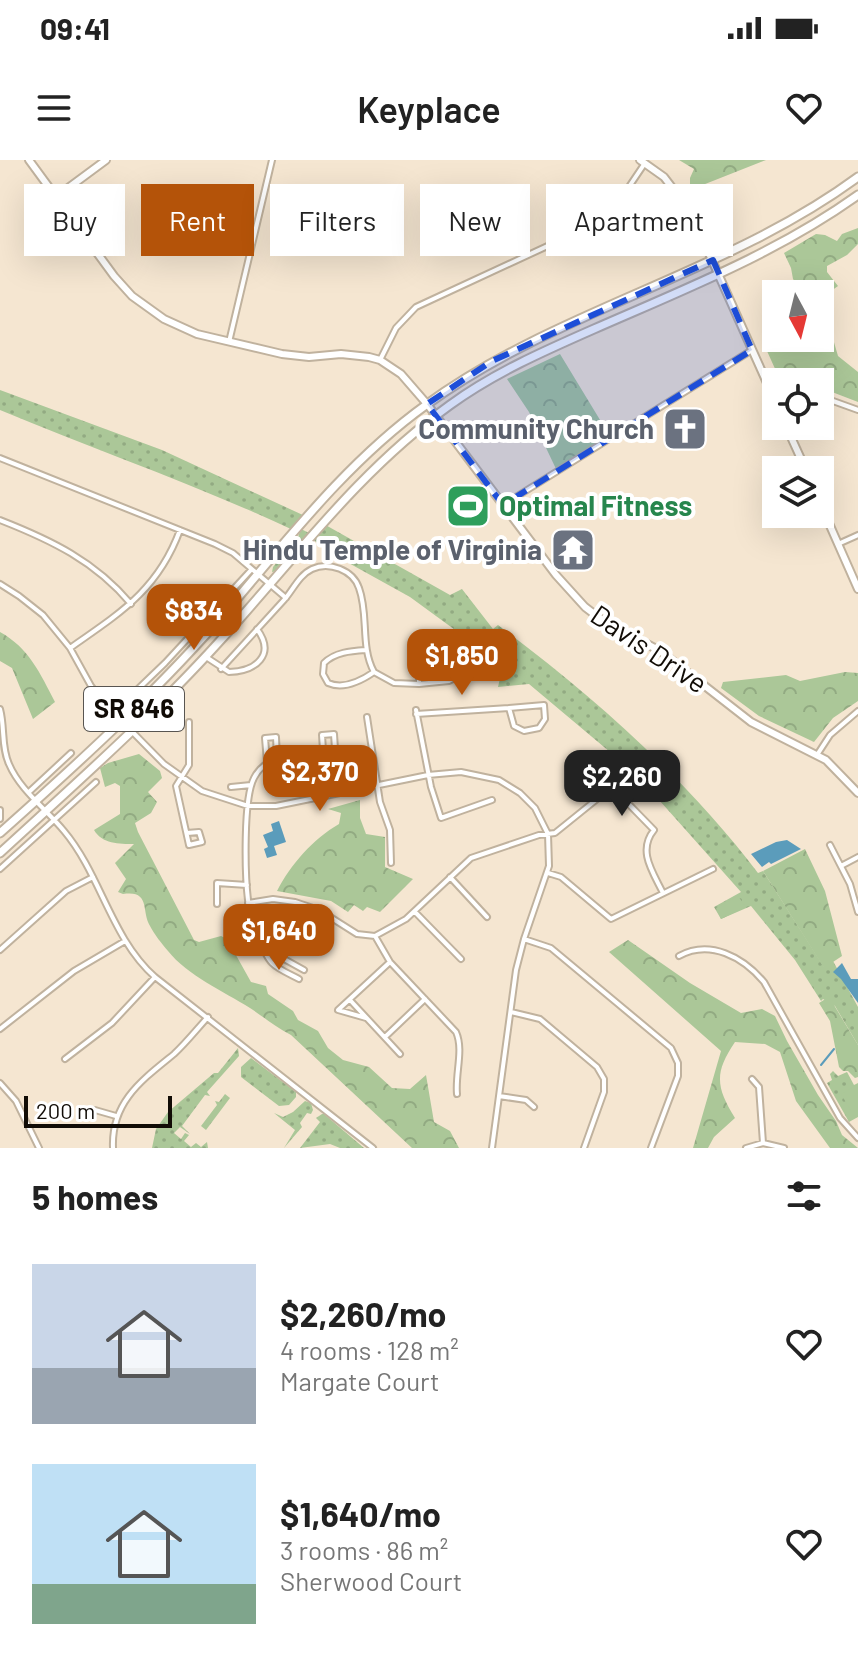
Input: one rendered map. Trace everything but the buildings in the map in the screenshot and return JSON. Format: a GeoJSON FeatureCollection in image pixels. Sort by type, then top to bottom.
{"type":"FeatureCollection","features":[{"type":"Feature","properties":{"kind":"main road","name":"SR 846"},"geometry":{"type":"LineString","coordinates":[[0,833],[122,721],[193,648],[254,572],[359,461],[427,404],[517,348],[788,223],[858,177]]}},
{"type":"Feature","properties":{"kind":"main road","name":"SR 846"},"geometry":{"type":"LineString","coordinates":[[0,853],[132,731],[206,657],[358,483],[436,415],[526,359],[782,243],[858,195]]}},
{"type":"Feature","properties":{"kind":"street","name":"Davis Drive"},"geometry":{"type":"LineString","coordinates":[[29,160],[47,184]]}},
{"type":"Feature","properties":{"kind":"street"},"geometry":{"type":"LineString","coordinates":[[74,184],[106,160]]}},
{"type":"Feature","properties":{"kind":"street"},"geometry":{"type":"LineString","coordinates":[[229,342],[272,160]]}},
{"type":"Feature","properties":{"kind":"street"},"geometry":{"type":"LineString","coordinates":[[380,360],[396,328],[416,307],[595,224],[614,209],[642,162],[664,177],[685,202],[762,372]]}},
{"type":"Feature","properties":{"kind":"street","name":"Davis Drive"},"geometry":{"type":"LineString","coordinates":[[99,256],[132,296],[174,324],[229,342],[294,356],[341,354],[380,360],[406,378],[564,585],[594,614],[660,651],[751,722],[817,755],[841,773],[858,793]]}},
{"type":"Feature","properties":{"kind":"street"},"geometry":{"type":"LineString","coordinates":[[503,505],[752,350]]}},
{"type":"Feature","properties":{"kind":"street"},"geometry":{"type":"LineString","coordinates":[[834,401],[858,410]]}},
{"type":"Feature","properties":{"kind":"street"},"geometry":{"type":"LineString","coordinates":[[0,458],[233,553],[286,598]]}},
{"type":"Feature","properties":{"kind":"street"},"geometry":{"type":"LineString","coordinates":[[0,520],[46,538],[80,557],[131,604]]}},
{"type":"Feature","properties":{"kind":"street"},"geometry":{"type":"LineString","coordinates":[[831,528],[858,589]]}},
{"type":"Feature","properties":{"kind":"street"},"geometry":{"type":"LineString","coordinates":[[70,648],[131,604],[160,572],[180,530]]}},
{"type":"Feature","properties":{"kind":"street"},"geometry":{"type":"LineString","coordinates":[[838,544],[858,535]]}},
{"type":"Feature","properties":{"kind":"street"},"geometry":{"type":"LineString","coordinates":[[221,669],[303,575],[313,568],[332,566],[350,575],[359,589],[365,615],[367,650],[374,672],[394,683],[419,684],[455,679],[458,668],[455,659],[441,654],[424,658],[419,666],[419,684]]}},
{"type":"Feature","properties":{"kind":"street"},"geometry":{"type":"LineString","coordinates":[[114,712],[254,572]]}},
{"type":"Feature","properties":{"kind":"street"},"geometry":{"type":"LineString","coordinates":[[0,584],[32,605],[70,648],[91,686],[122,721],[180,777],[202,791],[248,806],[276,806],[428,775],[461,772],[499,780],[529,801],[541,816],[548,834],[548,873],[516,970],[492,1148]]}},
{"type":"Feature","properties":{"kind":"street"},"geometry":{"type":"LineString","coordinates":[[206,657],[229,672],[240,672],[259,662],[264,647],[257,628]]}},
{"type":"Feature","properties":{"kind":"street"},"geometry":{"type":"LineString","coordinates":[[367,650],[330,658],[324,663],[323,674],[328,683],[338,686],[356,682],[374,672]]}},
{"type":"Feature","properties":{"kind":"street"},"geometry":{"type":"LineString","coordinates":[[492,800],[441,818],[428,775],[416,712],[544,705],[544,722],[536,730],[521,731],[512,724],[509,708]]}},
{"type":"Feature","properties":{"kind":"street"},"geometry":{"type":"LineString","coordinates":[[0,709],[8,762],[29,792],[69,837],[125,941],[155,977],[373,1148]]}},
{"type":"Feature","properties":{"kind":"street"},"geometry":{"type":"LineString","coordinates":[[817,755],[830,735],[858,711]]}},
{"type":"Feature","properties":{"kind":"street"},"geometry":{"type":"LineString","coordinates":[[367,717],[377,786],[390,830],[391,863]]}},
{"type":"Feature","properties":{"kind":"street"},"geometry":{"type":"LineString","coordinates":[[187,833],[176,786],[189,765],[189,722]]}},
{"type":"Feature","properties":{"kind":"street"},"geometry":{"type":"LineString","coordinates":[[312,771],[323,750],[322,735],[334,734],[335,749],[323,750]]}},
{"type":"Feature","properties":{"kind":"street"},"geometry":{"type":"LineString","coordinates":[[267,762],[265,738],[276,737],[277,759]]}},
{"type":"Feature","properties":{"kind":"street"},"geometry":{"type":"LineString","coordinates":[[29,792],[71,753]]}},
{"type":"Feature","properties":{"kind":"street"},"geometry":{"type":"LineString","coordinates":[[299,979],[273,964],[256,932],[248,903],[248,806],[251,785],[258,770],[267,762],[277,759],[295,760],[312,771],[323,798]]}},
{"type":"Feature","properties":{"kind":"street"},"geometry":{"type":"LineString","coordinates":[[0,869],[96,782]]}},
{"type":"Feature","properties":{"kind":"street"},"geometry":{"type":"LineString","coordinates":[[231,787],[251,785]]}},
{"type":"Feature","properties":{"kind":"street"},"geometry":{"type":"LineString","coordinates":[[248,903],[273,899],[295,902],[319,910],[357,934],[375,936],[414,911],[471,858],[539,835],[555,833],[612,787],[654,830],[647,839],[646,856],[663,893]]}},
{"type":"Feature","properties":{"kind":"street"},"geometry":{"type":"LineString","coordinates":[[0,810],[1,818]]}},
{"type":"Feature","properties":{"kind":"street"},"geometry":{"type":"LineString","coordinates":[[830,845],[850,884],[858,912]]}},
{"type":"Feature","properties":{"kind":"street"},"geometry":{"type":"LineString","coordinates":[[841,866],[858,857]]}},
{"type":"Feature","properties":{"kind":"street"},"geometry":{"type":"LineString","coordinates":[[548,873],[561,877],[611,919],[713,869]]}},
{"type":"Feature","properties":{"kind":"street"},"geometry":{"type":"LineString","coordinates":[[0,950],[66,891],[93,877]]}},
{"type":"Feature","properties":{"kind":"street"},"geometry":{"type":"LineString","coordinates":[[450,877],[487,917]]}},
{"type":"Feature","properties":{"kind":"street"},"geometry":{"type":"LineString","coordinates":[[217,904],[217,883],[247,885]]}},
{"type":"Feature","properties":{"kind":"street"},"geometry":{"type":"LineString","coordinates":[[414,911],[461,959]]}},
{"type":"Feature","properties":{"kind":"street"},"geometry":{"type":"LineString","coordinates":[[375,936],[390,962],[456,1032],[459,1040],[455,1079],[457,1094]]}},
{"type":"Feature","properties":{"kind":"street"},"geometry":{"type":"LineString","coordinates":[[524,939],[543,944],[559,953],[671,1048],[678,1063],[678,1076],[651,1148]]}},
{"type":"Feature","properties":{"kind":"street"},"geometry":{"type":"LineString","coordinates":[[0,1029],[74,971],[125,941]]}},
{"type":"Feature","properties":{"kind":"street"},"geometry":{"type":"LineString","coordinates":[[266,949],[304,970]]}},
{"type":"Feature","properties":{"kind":"street"},"geometry":{"type":"LineString","coordinates":[[679,956],[705,951],[724,953],[739,957],[751,967],[764,982],[840,1118],[858,1138]]}},
{"type":"Feature","properties":{"kind":"street"},"geometry":{"type":"LineString","coordinates":[[366,1018],[338,1010],[390,962]]}},
{"type":"Feature","properties":{"kind":"street"},"geometry":{"type":"LineString","coordinates":[[65,1059],[120,1015],[155,977]]}},
{"type":"Feature","properties":{"kind":"street"},"geometry":{"type":"LineString","coordinates":[[350,999],[400,1054]]}},
{"type":"Feature","properties":{"kind":"street"},"geometry":{"type":"LineString","coordinates":[[385,1037],[425,999]]}},
{"type":"Feature","properties":{"kind":"street"},"geometry":{"type":"LineString","coordinates":[[511,1012],[540,1019],[597,1067],[604,1079],[604,1092],[584,1148]]}},
{"type":"Feature","properties":{"kind":"street"},"geometry":{"type":"LineString","coordinates":[[113,1148],[116,1116],[138,1082],[176,1051],[208,1017]]}},
{"type":"Feature","properties":{"kind":"street"},"geometry":{"type":"LineString","coordinates":[[752,1079],[759,1087],[763,1143]]}},
{"type":"Feature","properties":{"kind":"street"},"geometry":{"type":"LineString","coordinates":[[0,1083],[16,1101],[39,1148]]}},
{"type":"Feature","properties":{"kind":"street"},"geometry":{"type":"LineString","coordinates":[[498,1096],[526,1100],[534,1107]]}},
{"type":"Feature","properties":{"kind":"street"},"geometry":{"type":"LineString","coordinates":[[95,1110],[116,1116]]}},
{"type":"Feature","properties":{"kind":"street"},"geometry":{"type":"LineString","coordinates":[[746,1148],[763,1143],[784,1148]]}},
{"type":"Feature","properties":{"kind":"highlighted area"},"geometry":{"type":"Polygon","coordinates":[[[713,260],[752,350],[503,505],[427,404],[492,361],[713,260]]]}},
{"type":"Feature","properties":{"kind":"green space"},"geometry":{"type":"Polygon","coordinates":[[[679,160],[766,160],[705,184],[690,184],[694,169],[679,160]]]}},
{"type":"Feature","properties":{"kind":"green space"},"geometry":{"type":"Polygon","coordinates":[[[858,228],[858,244],[847,255],[827,266],[827,272],[833,280],[794,280],[784,253],[816,234],[837,241],[842,234],[858,228]]]}},
{"type":"Feature","properties":{"kind":"green space"},"geometry":{"type":"Polygon","coordinates":[[[834,342],[838,356],[858,372],[858,402],[834,393],[834,368],[775,368],[767,352],[834,352],[834,342]]]}},
{"type":"Feature","properties":{"kind":"green space"},"geometry":{"type":"Polygon","coordinates":[[[560,354],[611,438],[557,471],[529,412],[507,379],[560,354]]]}},
{"type":"Feature","properties":{"kind":"green space"},"geometry":{"type":"Polygon","coordinates":[[[0,390],[162,450],[305,516],[293,530],[0,410],[0,390]]]}},
{"type":"Feature","properties":{"kind":"green space"},"geometry":{"type":"Polygon","coordinates":[[[322,523],[450,595],[462,589],[493,629],[498,625],[569,681],[669,771],[758,873],[763,871],[824,967],[833,961],[858,1007],[858,1045],[835,1006],[823,999],[821,1001],[795,960],[751,906],[721,919],[714,907],[741,892],[635,773],[529,684],[498,687],[503,665],[410,597],[327,551],[310,537],[322,523]]]}},
{"type":"Feature","properties":{"kind":"green space"},"geometry":{"type":"Polygon","coordinates":[[[301,529],[309,533],[277,571],[272,572],[298,537],[301,529]]]}},
{"type":"Feature","properties":{"kind":"green space"},"geometry":{"type":"Polygon","coordinates":[[[0,632],[26,654],[55,702],[33,719],[12,668],[0,661],[0,632]]]}},
{"type":"Feature","properties":{"kind":"green space"},"geometry":{"type":"Polygon","coordinates":[[[845,672],[858,673],[858,701],[833,718],[814,742],[759,716],[721,688],[723,682],[786,675],[800,681],[845,672]]]}},
{"type":"Feature","properties":{"kind":"green space"},"geometry":{"type":"Polygon","coordinates":[[[139,754],[160,771],[162,778],[148,792],[157,802],[151,813],[135,823],[194,940],[199,942],[221,936],[227,939],[251,982],[266,986],[268,994],[293,1011],[298,1020],[318,1031],[328,1048],[343,1060],[369,1067],[392,1088],[410,1089],[426,1075],[434,1122],[450,1131],[459,1148],[412,1148],[291,1035],[185,968],[154,932],[141,898],[118,892],[126,879],[115,863],[134,844],[106,841],[94,830],[120,814],[120,786],[115,783],[105,787],[100,768],[139,754]]]}},
{"type":"Feature","properties":{"kind":"green space"},"geometry":{"type":"Polygon","coordinates":[[[360,800],[360,818],[366,834],[385,837],[385,867],[413,879],[380,912],[367,907],[363,911],[354,905],[348,912],[331,901],[277,891],[304,853],[339,824],[341,813],[328,809],[360,800]]]}},
{"type":"Feature","properties":{"kind":"green space"},"geometry":{"type":"Polygon","coordinates":[[[805,849],[825,891],[842,956],[824,968],[763,871],[805,849]]]}},
{"type":"Feature","properties":{"kind":"green space"},"geometry":{"type":"Polygon","coordinates":[[[738,896],[746,907],[721,919],[716,908],[738,896]]]}},
{"type":"Feature","properties":{"kind":"green space"},"geometry":{"type":"Polygon","coordinates":[[[628,940],[690,983],[741,1013],[762,1009],[775,1016],[842,1135],[858,1148],[830,1148],[796,1101],[780,1052],[765,1044],[735,1042],[723,1063],[720,1080],[724,1097],[735,1118],[714,1137],[708,1148],[693,1148],[721,1051],[609,952],[628,940]]]}},
{"type":"Feature","properties":{"kind":"green space"},"geometry":{"type":"Polygon","coordinates":[[[827,998],[858,1045],[858,1077],[839,1067],[830,1021],[819,1003],[827,998]]]}},
{"type":"Feature","properties":{"kind":"green space"},"geometry":{"type":"Polygon","coordinates":[[[238,1048],[239,1056],[207,1092],[210,1096],[205,1095],[182,1126],[190,1134],[180,1127],[174,1133],[181,1139],[185,1133],[189,1135],[184,1141],[191,1147],[196,1143],[201,1147],[207,1142],[208,1148],[152,1148],[156,1129],[168,1112],[214,1073],[218,1073],[238,1048]]]}},
{"type":"Feature","properties":{"kind":"green space"},"geometry":{"type":"Polygon","coordinates":[[[251,1058],[296,1092],[289,1105],[279,1106],[241,1077],[241,1067],[251,1058]]]}},
{"type":"Feature","properties":{"kind":"green space"},"geometry":{"type":"Polygon","coordinates":[[[833,1071],[838,1076],[847,1072],[854,1085],[858,1083],[858,1117],[849,1122],[827,1083],[832,1080],[830,1074],[833,1071]]]}},
{"type":"Feature","properties":{"kind":"green space"},"geometry":{"type":"Polygon","coordinates":[[[858,1084],[858,1114],[854,1116],[841,1094],[858,1084]]]}},
{"type":"Feature","properties":{"kind":"green space"},"geometry":{"type":"Polygon","coordinates":[[[225,1094],[230,1098],[206,1130],[201,1126],[217,1105],[215,1101],[219,1102],[225,1094]]]}},
{"type":"Feature","properties":{"kind":"green space"},"geometry":{"type":"Polygon","coordinates":[[[305,1101],[311,1103],[313,1110],[311,1114],[307,1113],[300,1123],[302,1127],[284,1148],[295,1130],[274,1113],[283,1117],[305,1101]]]}},
{"type":"Feature","properties":{"kind":"green space"},"geometry":{"type":"Polygon","coordinates":[[[322,1114],[364,1148],[340,1148],[330,1144],[300,1148],[320,1122],[316,1118],[322,1114]]]}},
{"type":"Feature","properties":{"kind":"water"},"geometry":{"type":"Polygon","coordinates":[[[279,821],[286,842],[274,846],[277,855],[267,858],[264,849],[268,847],[263,835],[273,831],[271,824],[279,821]]]}},
{"type":"Feature","properties":{"kind":"water"},"geometry":{"type":"Polygon","coordinates":[[[787,840],[801,849],[762,867],[751,854],[776,842],[787,840]]]}},
{"type":"Feature","properties":{"kind":"water"},"geometry":{"type":"Polygon","coordinates":[[[842,963],[851,979],[858,979],[858,1003],[833,972],[842,963]]]}},
{"type":"Feature","properties":{"kind":"waterway"},"geometry":{"type":"LineString","coordinates":[[821,1065],[834,1049]]}},
{"type":"Feature","properties":{"kind":"place","name":"Community Church"},"geometry":{"type":"Point","coordinates":[685,429]}},
{"type":"Feature","properties":{"kind":"place","name":"Optimal Fitness"},"geometry":{"type":"Point","coordinates":[468,506]}},
{"type":"Feature","properties":{"kind":"place","name":"Hindu Temple of Virginia"},"geometry":{"type":"Point","coordinates":[573,550]}}]}
